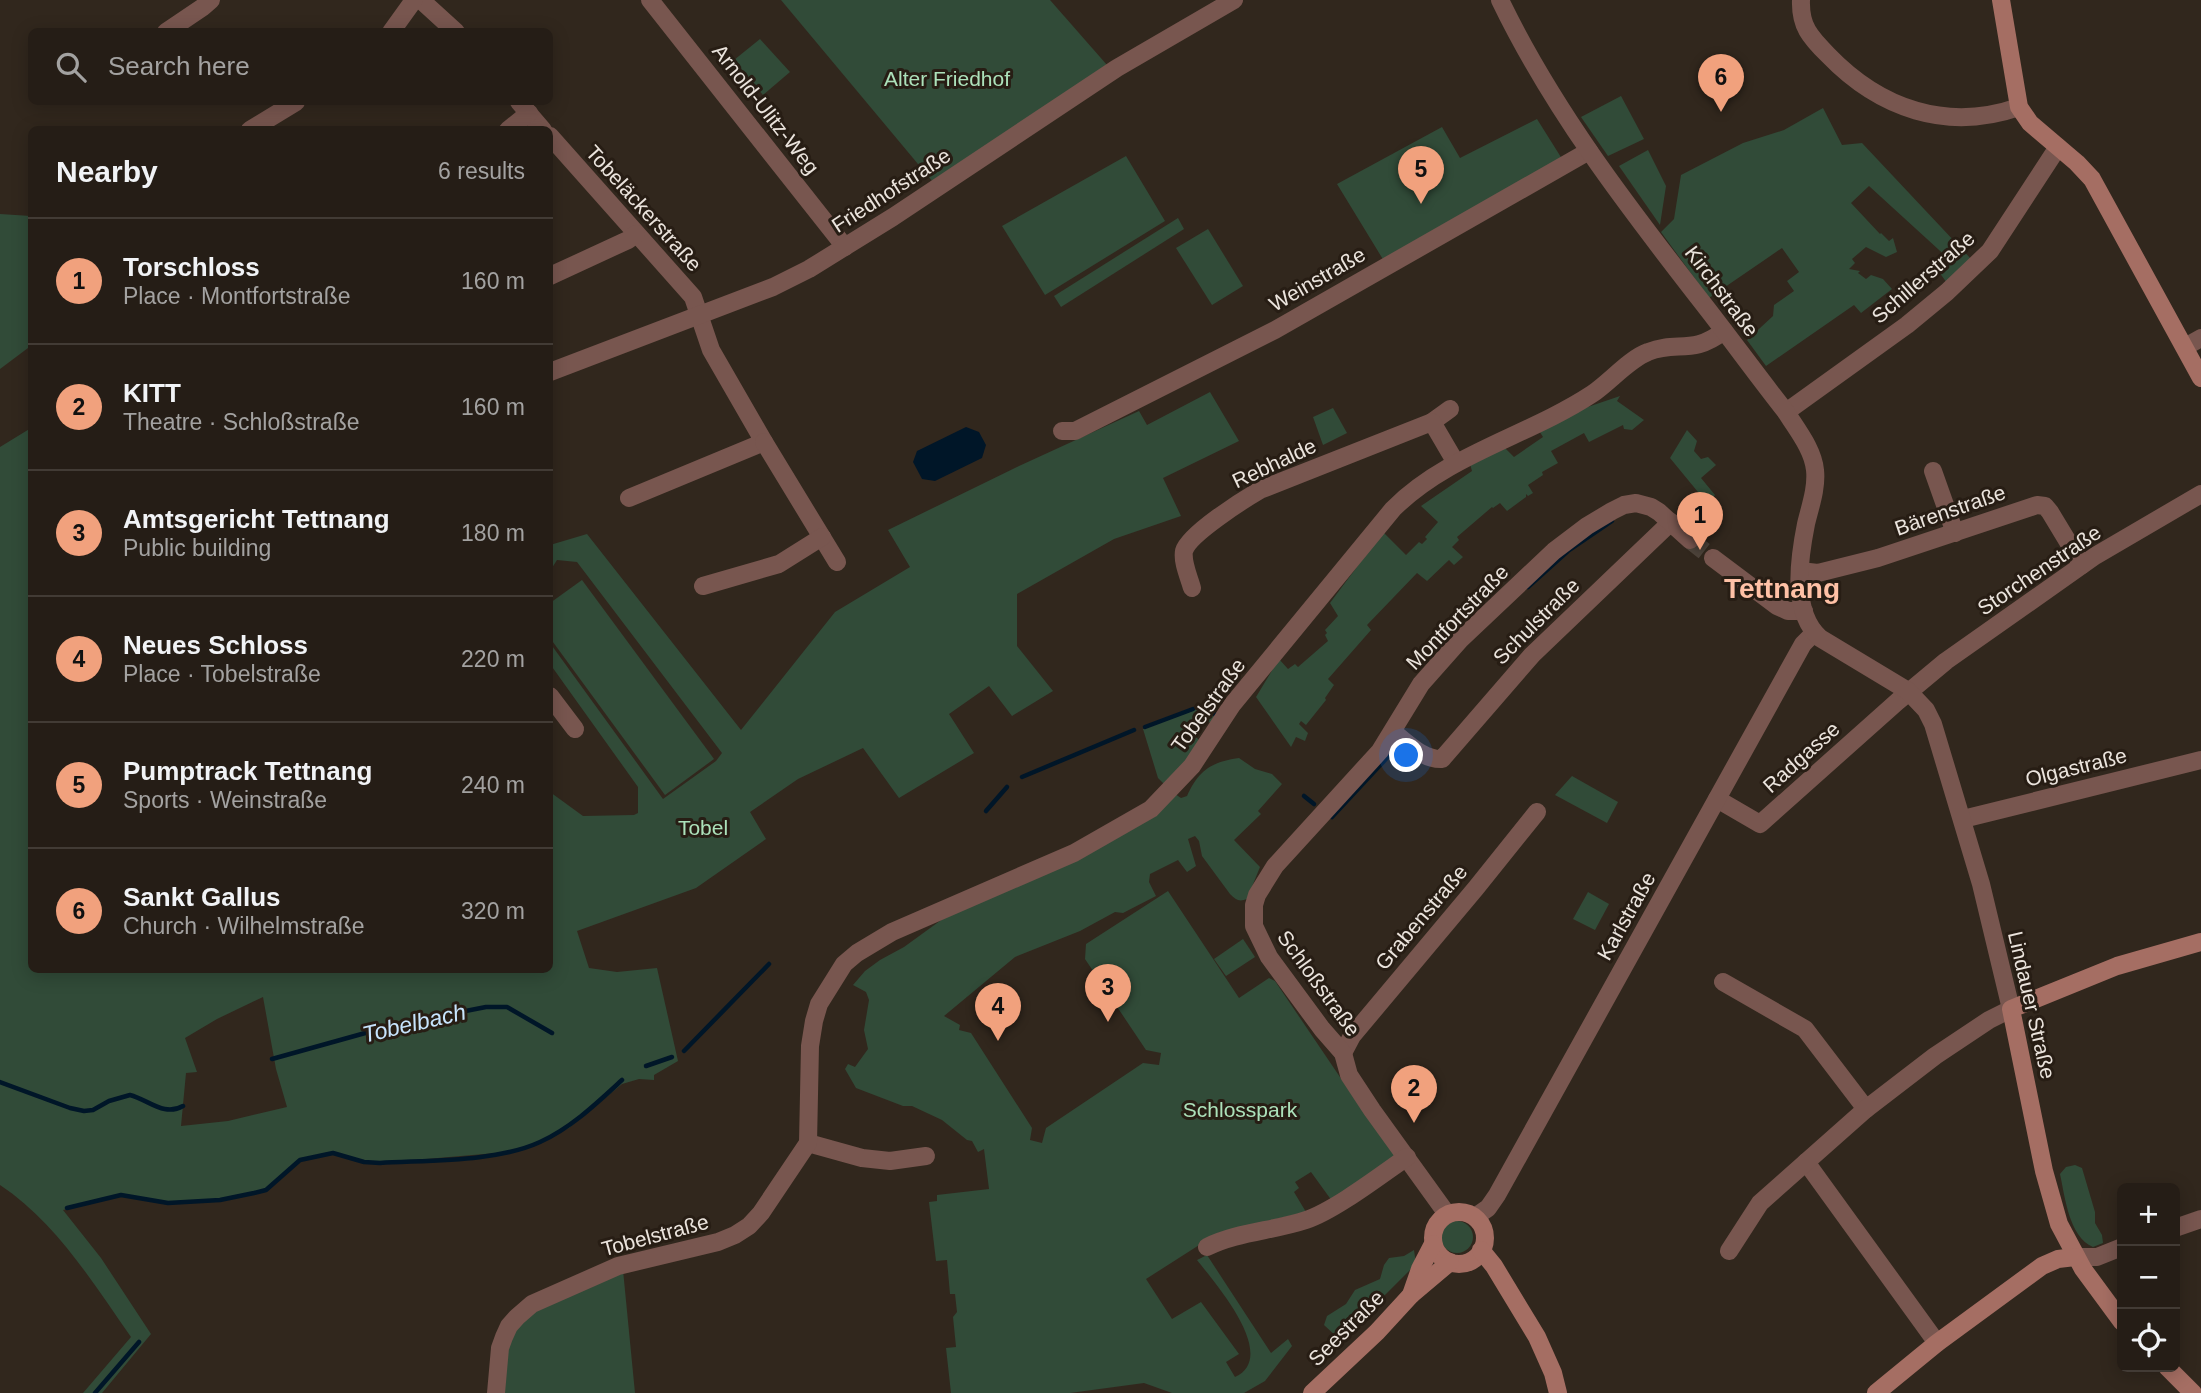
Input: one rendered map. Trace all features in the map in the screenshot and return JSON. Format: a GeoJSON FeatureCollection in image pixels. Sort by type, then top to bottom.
{"type":"FeatureCollection","features":[{"type":"Feature","properties":{"kind":"main road"},"geometry":{"type":"LineString","coordinates":[[2001,0],[2019,107],[2030,123],[2092,179],[2193,342],[2201,378]]}},
{"type":"Feature","properties":{"kind":"main road"},"geometry":{"type":"LineString","coordinates":[[2011,1009],[2095,974],[2201,942]]}},
{"type":"Feature","properties":{"kind":"main road","name":"Lindauer Straße"},"geometry":{"type":"LineString","coordinates":[[2011,1009],[2049,1189],[2059,1224],[2075,1257],[2117,1315]]}},
{"type":"Feature","properties":{"kind":"main road"},"geometry":{"type":"LineString","coordinates":[[1461,1212],[1475,1217],[1484,1232],[1477,1255],[1458,1264],[1438,1254],[1433,1244],[1435,1226],[1447,1214],[1461,1212]]}},
{"type":"Feature","properties":{"kind":"main road","name":"Seestraße"},"geometry":{"type":"LineString","coordinates":[[1411,1295],[1433,1244]]}},
{"type":"Feature","properties":{"kind":"main road"},"geometry":{"type":"LineString","coordinates":[[1477,1255],[1494,1266],[1517,1303],[1542,1347],[1558,1393]]}},
{"type":"Feature","properties":{"kind":"main road"},"geometry":{"type":"LineString","coordinates":[[1876,1393],[1937,1343],[2042,1266],[2058,1259],[2075,1257]]}},
{"type":"Feature","properties":{"kind":"main road","name":"Seestraße"},"geometry":{"type":"LineString","coordinates":[[1312,1393],[1377,1332],[1411,1295],[1450,1262]]}},
{"type":"Feature","properties":{"kind":"main road"},"geometry":{"type":"LineString","coordinates":[[2171,1372],[2193,1393]]}},
{"type":"Feature","properties":{"kind":"street"},"geometry":{"type":"LineString","coordinates":[[172,28],[211,0]]}},
{"type":"Feature","properties":{"kind":"street"},"geometry":{"type":"LineString","coordinates":[[394,28],[414,0]]}},
{"type":"Feature","properties":{"kind":"street"},"geometry":{"type":"LineString","coordinates":[[421,0],[452,28]]}},
{"type":"Feature","properties":{"kind":"street","name":"Arnold-Ulitz-Weg"},"geometry":{"type":"LineString","coordinates":[[650,0],[845,247]]}},
{"type":"Feature","properties":{"kind":"street","name":"Friedhofstraße"},"geometry":{"type":"LineString","coordinates":[[553,371],[773,287],[845,247],[1117,68],[1234,0]]}},
{"type":"Feature","properties":{"kind":"street","name":"Kirchstraße"},"geometry":{"type":"LineString","coordinates":[[1500,0],[1548,90],[1589,151],[1786,412],[1805,442],[1815,471],[1800,571],[1804,611],[1814,633]]}},
{"type":"Feature","properties":{"kind":"street"},"geometry":{"type":"LineString","coordinates":[[1801,0],[1800,18],[1820,47],[1855,81],[1884,99],[1926,114],[1944,117],[2000,113],[2019,107]]}},
{"type":"Feature","properties":{"kind":"street"},"geometry":{"type":"LineString","coordinates":[[257,126],[291,105]]}},
{"type":"Feature","properties":{"kind":"street"},"geometry":{"type":"LineString","coordinates":[[511,126],[524,107],[540,126]]}},
{"type":"Feature","properties":{"kind":"street","name":"Tobeläckerstraße"},"geometry":{"type":"LineString","coordinates":[[553,139],[693,297],[711,350],[837,562]]}},
{"type":"Feature","properties":{"kind":"street","name":"Schillerstraße"},"geometry":{"type":"LineString","coordinates":[[1786,412],[1907,325],[1990,251],[2059,147]]}},
{"type":"Feature","properties":{"kind":"street","name":"Weinstraße"},"geometry":{"type":"LineString","coordinates":[[1062,431],[1075,431],[1264,336],[1589,151]]}},
{"type":"Feature","properties":{"kind":"street"},"geometry":{"type":"LineString","coordinates":[[553,275],[636,234]]}},
{"type":"Feature","properties":{"kind":"street","name":"Tobelstraße"},"geometry":{"type":"LineString","coordinates":[[496,1393],[500,1348],[509,1326],[532,1304],[618,1266],[718,1242],[749,1226],[761,1213],[808,1143],[810,1046],[814,1021],[819,1004],[844,964],[892,932],[1074,853],[1151,809],[1192,766],[1232,705],[1393,509],[1422,483],[1455,463],[1592,394],[1648,352],[1693,347],[1710,342],[1724,331]]}},
{"type":"Feature","properties":{"kind":"street","name":"Rebhalde"},"geometry":{"type":"LineString","coordinates":[[1192,588],[1183,554],[1188,542],[1236,505],[1286,478],[1432,422],[1450,409]]}},
{"type":"Feature","properties":{"kind":"street"},"geometry":{"type":"LineString","coordinates":[[1432,422],[1455,463]]}},
{"type":"Feature","properties":{"kind":"street"},"geometry":{"type":"LineString","coordinates":[[629,498],[764,442]]}},
{"type":"Feature","properties":{"kind":"street"},"geometry":{"type":"LineString","coordinates":[[1933,471],[1955,533]]}},
{"type":"Feature","properties":{"kind":"street","name":"Storchenstraße"},"geometry":{"type":"LineString","coordinates":[[1908,691],[2081,565],[2201,494]]}},
{"type":"Feature","properties":{"kind":"street","name":"Montfortstraße"},"geometry":{"type":"LineString","coordinates":[[1253,915],[1257,895],[1268,875],[1380,751],[1421,684],[1460,640],[1554,551],[1587,526],[1624,505],[1636,503],[1651,507],[1690,540]]}},
{"type":"Feature","properties":{"kind":"street","name":"Bärenstraße"},"geometry":{"type":"LineString","coordinates":[[1800,571],[1818,573],[1878,558],[2037,505],[2045,506],[2081,565]]}},
{"type":"Feature","properties":{"kind":"street","name":"Schulstraße"},"geometry":{"type":"LineString","coordinates":[[1393,732],[1425,756],[1442,759],[1532,654],[1671,522]]}},
{"type":"Feature","properties":{"kind":"street"},"geometry":{"type":"LineString","coordinates":[[702,586],[779,564],[822,537]]}},
{"type":"Feature","properties":{"kind":"street"},"geometry":{"type":"LineString","coordinates":[[1713,558],[1746,584],[1788,611],[1804,611]]}},
{"type":"Feature","properties":{"kind":"street"},"geometry":{"type":"LineString","coordinates":[[1814,633],[1831,646],[1908,691]]}},
{"type":"Feature","properties":{"kind":"street","name":"Karlstraße"},"geometry":{"type":"LineString","coordinates":[[1475,1217],[1488,1208],[1504,1184],[1803,644],[1814,633]]}},
{"type":"Feature","properties":{"kind":"street","name":"Radgasse"},"geometry":{"type":"LineString","coordinates":[[1717,799],[1760,824],[1908,691]]}},
{"type":"Feature","properties":{"kind":"street","name":"Lindauer Straße"},"geometry":{"type":"LineString","coordinates":[[1908,691],[1917,698],[1933,724],[1963,819],[2011,1009]]}},
{"type":"Feature","properties":{"kind":"street"},"geometry":{"type":"LineString","coordinates":[[553,700],[575,729]]}},
{"type":"Feature","properties":{"kind":"street","name":"Olgastraße"},"geometry":{"type":"LineString","coordinates":[[1963,819],[2201,760]]}},
{"type":"Feature","properties":{"kind":"street","name":"Grabenstraße"},"geometry":{"type":"LineString","coordinates":[[1343,1053],[1352,1037],[1537,812]]}},
{"type":"Feature","properties":{"kind":"street","name":"Schloßstraße"},"geometry":{"type":"LineString","coordinates":[[1253,915],[1259,940],[1269,957],[1343,1053],[1349,1074],[1447,1214]]}},
{"type":"Feature","properties":{"kind":"street"},"geometry":{"type":"LineString","coordinates":[[1723,982],[1805,1029],[1866,1109]]}},
{"type":"Feature","properties":{"kind":"street"},"geometry":{"type":"LineString","coordinates":[[1729,1251],[1760,1203],[1866,1109],[1946,1049],[1989,1020],[2011,1009]]}},
{"type":"Feature","properties":{"kind":"street"},"geometry":{"type":"LineString","coordinates":[[808,1143],[862,1158],[890,1161],[926,1156]]}},
{"type":"Feature","properties":{"kind":"street"},"geometry":{"type":"LineString","coordinates":[[1207,1247],[1224,1239],[1268,1231],[1310,1219],[1407,1157]]}},
{"type":"Feature","properties":{"kind":"street"},"geometry":{"type":"LineString","coordinates":[[1806,1162],[1937,1343]]}},
{"type":"Feature","properties":{"kind":"street"},"geometry":{"type":"LineString","coordinates":[[2180,1226],[2201,1219]]}},
{"type":"Feature","properties":{"kind":"street"},"geometry":{"type":"LineString","coordinates":[[2075,1257],[2097,1257],[2117,1249]]}},
{"type":"Feature","properties":{"kind":"green space","name":"Alter Friedhof"},"geometry":{"type":"Polygon","coordinates":[[[781,0],[1050,0],[1107,65],[933,182],[781,0]]]}},
{"type":"Feature","properties":{"kind":"green space"},"geometry":{"type":"Polygon","coordinates":[[[760,39],[790,72],[763,95],[734,60],[760,39]]]}},
{"type":"Feature","properties":{"kind":"green space"},"geometry":{"type":"Polygon","coordinates":[[[1621,96],[1644,139],[1608,156],[1581,117],[1621,96]]]}},
{"type":"Feature","properties":{"kind":"green space"},"geometry":{"type":"Polygon","coordinates":[[[1823,108],[1842,145],[1862,143],[1972,260],[1947,283],[1939,272],[1950,260],[1869,186],[1851,203],[1880,234],[1889,241],[1893,238],[1897,252],[1886,257],[1866,247],[1852,259],[1855,263],[1849,269],[1860,271],[1858,273],[1866,279],[1871,275],[1883,279],[1892,289],[1861,313],[1854,305],[1766,366],[1747,340],[1773,316],[1774,305],[1794,291],[1787,281],[1799,272],[1782,248],[1709,298],[1661,232],[1674,219],[1681,175],[1743,143],[1784,130],[1823,108]]]}},
{"type":"Feature","properties":{"kind":"green space"},"geometry":{"type":"Polygon","coordinates":[[[1537,119],[1564,162],[1384,261],[1337,184],[1442,127],[1460,158],[1537,119]]]}},
{"type":"Feature","properties":{"kind":"green space"},"geometry":{"type":"Polygon","coordinates":[[[1648,150],[1666,186],[1660,225],[1619,166],[1648,150]]]}},
{"type":"Feature","properties":{"kind":"green space"},"geometry":{"type":"Polygon","coordinates":[[[1126,156],[1165,221],[1045,295],[1002,226],[1126,156]]]}},
{"type":"Feature","properties":{"kind":"green space"},"geometry":{"type":"Polygon","coordinates":[[[0,214],[28,216],[28,348],[0,369],[0,214]]]}},
{"type":"Feature","properties":{"kind":"green space"},"geometry":{"type":"Polygon","coordinates":[[[1178,218],[1184,229],[1061,307],[1054,296],[1178,218]]]}},
{"type":"Feature","properties":{"kind":"green space"},"geometry":{"type":"Polygon","coordinates":[[[1208,229],[1243,286],[1212,305],[1176,248],[1208,229]]]}},
{"type":"Feature","properties":{"kind":"green space","name":"Tobel"},"geometry":{"type":"Polygon","coordinates":[[[1210,392],[1239,441],[1163,478],[1181,516],[1114,539],[1017,594],[1017,646],[1053,691],[1012,716],[989,686],[949,714],[974,753],[899,798],[863,748],[798,779],[750,812],[766,839],[696,888],[577,931],[589,968],[617,972],[657,968],[678,1061],[654,1075],[654,1080],[639,1079],[622,1084],[569,1128],[519,1151],[380,1163],[364,1162],[333,1153],[300,1160],[266,1190],[254,1193],[220,1200],[168,1203],[121,1195],[63,1210],[101,1258],[151,1334],[102,1393],[83,1393],[131,1337],[56,1235],[20,1200],[0,1185],[0,447],[28,430],[28,973],[553,973],[553,794],[583,816],[634,815],[638,813],[638,787],[553,668],[553,647],[663,799],[716,761],[722,753],[577,562],[557,560],[553,566],[553,544],[587,534],[741,730],[835,612],[910,567],[888,530],[1139,411],[1147,425],[1210,392]],[[263,997],[185,1038],[197,1072],[186,1073],[181,1126],[228,1121],[287,1107],[276,1069],[263,997]]]}},
{"type":"Feature","properties":{"kind":"green space"},"geometry":{"type":"Polygon","coordinates":[[[1620,396],[1617,401],[1644,420],[1632,430],[1624,429],[1623,425],[1589,442],[1584,433],[1551,451],[1558,463],[1542,472],[1543,475],[1528,485],[1533,493],[1528,496],[1526,494],[1526,497],[1507,511],[1500,503],[1492,507],[1457,537],[1459,540],[1452,547],[1463,557],[1454,565],[1449,560],[1427,581],[1417,573],[1367,625],[1371,630],[1328,679],[1334,685],[1326,700],[1306,725],[1301,721],[1299,724],[1308,733],[1305,741],[1296,737],[1291,747],[1256,697],[1279,659],[1288,669],[1295,664],[1298,667],[1328,641],[1325,630],[1338,616],[1330,603],[1383,532],[1406,555],[1419,542],[1422,544],[1427,539],[1425,537],[1438,522],[1421,506],[1472,471],[1470,464],[1502,445],[1514,457],[1543,437],[1538,429],[1576,411],[1620,396]]]}},
{"type":"Feature","properties":{"kind":"green space"},"geometry":{"type":"Polygon","coordinates":[[[1333,408],[1347,433],[1323,445],[1313,417],[1333,408]]]}},
{"type":"Feature","properties":{"kind":"green space"},"geometry":{"type":"Polygon","coordinates":[[[1687,430],[1697,441],[1694,451],[1701,459],[1708,457],[1716,465],[1701,478],[1715,495],[1710,503],[1707,503],[1670,458],[1687,430]]]}},
{"type":"Feature","properties":{"kind":"green space"},"geometry":{"type":"Polygon","coordinates":[[[582,580],[714,759],[665,795],[553,642],[553,601],[582,580]]]}},
{"type":"Feature","properties":{"kind":"green space"},"geometry":{"type":"Polygon","coordinates":[[[1208,705],[1217,720],[1214,725],[1207,721],[1194,735],[1202,743],[1166,786],[1158,778],[1143,729],[1208,705]]]}},
{"type":"Feature","properties":{"kind":"green space","name":"Schlosspark"},"geometry":{"type":"Polygon","coordinates":[[[1239,758],[1255,769],[1272,774],[1282,784],[1258,811],[1261,814],[1234,840],[1260,867],[1247,899],[1238,900],[1230,894],[1202,856],[1199,841],[1195,836],[1188,839],[1196,866],[1187,872],[1178,860],[1150,874],[1149,882],[1156,896],[1123,913],[1115,912],[1080,931],[1015,957],[944,1016],[960,1025],[959,1030],[971,1033],[1032,1128],[1030,1140],[1042,1143],[1046,1128],[1143,1063],[1159,1065],[1161,1053],[1146,1050],[1085,959],[1086,944],[1168,891],[1239,998],[1269,978],[1275,981],[1365,1114],[1398,1156],[1332,1201],[1311,1172],[1295,1182],[1299,1188],[1294,1192],[1306,1212],[1218,1233],[1146,1279],[1172,1319],[1201,1302],[1239,1354],[1226,1362],[1235,1377],[1247,1367],[1250,1353],[1247,1337],[1228,1301],[1197,1260],[1207,1255],[1271,1353],[1288,1339],[1292,1346],[1265,1381],[1244,1393],[1172,1393],[1144,1383],[1070,1393],[951,1393],[946,1348],[956,1347],[953,1317],[957,1312],[955,1294],[950,1294],[947,1260],[936,1261],[929,1202],[937,1201],[937,1195],[989,1189],[984,1149],[978,1152],[972,1141],[942,1120],[912,1106],[903,1106],[856,1088],[845,1069],[848,1064],[855,1067],[868,1049],[864,1030],[869,1000],[866,992],[853,985],[865,971],[944,918],[1175,794],[1181,798],[1187,796],[1196,780],[1207,769],[1239,758]]]}},
{"type":"Feature","properties":{"kind":"green space"},"geometry":{"type":"Polygon","coordinates":[[[1572,776],[1618,802],[1607,823],[1555,795],[1572,776]]]}},
{"type":"Feature","properties":{"kind":"green space"},"geometry":{"type":"Polygon","coordinates":[[[1588,892],[1609,904],[1595,930],[1573,919],[1588,892]]]}},
{"type":"Feature","properties":{"kind":"green space"},"geometry":{"type":"Polygon","coordinates":[[[1243,939],[1255,957],[1226,976],[1214,959],[1243,939]]]}},
{"type":"Feature","properties":{"kind":"green space"},"geometry":{"type":"Polygon","coordinates":[[[2075,1165],[2082,1168],[2095,1212],[2095,1223],[2102,1235],[2103,1243],[2093,1247],[2078,1235],[2073,1226],[2064,1194],[2060,1174],[2066,1167],[2075,1165]]]}},
{"type":"Feature","properties":{"kind":"green space"},"geometry":{"type":"Polygon","coordinates":[[[1457,1221],[1468,1226],[1473,1237],[1468,1248],[1457,1253],[1446,1248],[1441,1237],[1446,1226],[1457,1221]]]}},
{"type":"Feature","properties":{"kind":"green space"},"geometry":{"type":"Polygon","coordinates":[[[1414,1250],[1416,1264],[1337,1337],[1324,1325],[1327,1316],[1346,1304],[1355,1290],[1380,1279],[1389,1258],[1404,1256],[1414,1250]]]}},
{"type":"Feature","properties":{"kind":"green space"},"geometry":{"type":"Polygon","coordinates":[[[623,1270],[635,1393],[501,1393],[507,1339],[530,1311],[623,1270]]]}},
{"type":"Feature","properties":{"kind":"water"},"geometry":{"type":"Polygon","coordinates":[[[966,427],[979,432],[986,445],[982,458],[935,481],[922,479],[913,462],[917,451],[966,427]]]}},
{"type":"Feature","properties":{"kind":"waterway"},"geometry":{"type":"LineString","coordinates":[[1528,587],[1568,551],[1612,521]]}},
{"type":"Feature","properties":{"kind":"waterway","name":"Tobelbach"},"geometry":{"type":"LineString","coordinates":[[1207,704],[1217,717]]}},
{"type":"Feature","properties":{"kind":"waterway","name":"Tobelbach"},"geometry":{"type":"LineString","coordinates":[[1145,727],[1193,709]]}},
{"type":"Feature","properties":{"kind":"waterway","name":"Tobelbach"},"geometry":{"type":"LineString","coordinates":[[1022,777],[1134,730]]}},
{"type":"Feature","properties":{"kind":"waterway"},"geometry":{"type":"LineString","coordinates":[[1332,817],[1397,747]]}},
{"type":"Feature","properties":{"kind":"waterway","name":"Tobelbach"},"geometry":{"type":"LineString","coordinates":[[986,811],[1007,787]]}},
{"type":"Feature","properties":{"kind":"waterway"},"geometry":{"type":"LineString","coordinates":[[1304,796],[1314,804]]}},
{"type":"Feature","properties":{"kind":"waterway","name":"Tobelbach"},"geometry":{"type":"LineString","coordinates":[[684,1051],[769,964]]}},
{"type":"Feature","properties":{"kind":"waterway","name":"Tobelbach"},"geometry":{"type":"LineString","coordinates":[[272,1059],[394,1025],[486,1007],[507,1007],[552,1033]]}},
{"type":"Feature","properties":{"kind":"waterway","name":"Tobelbach"},"geometry":{"type":"LineString","coordinates":[[646,1066],[672,1057]]}},
{"type":"Feature","properties":{"kind":"waterway"},"geometry":{"type":"LineString","coordinates":[[67,1208],[121,1195],[168,1203],[220,1200],[254,1193],[266,1190],[300,1160],[333,1153],[364,1162],[380,1163],[483,1157],[523,1149],[562,1130],[622,1080]]}},
{"type":"Feature","properties":{"kind":"waterway","name":"Tobelbach"},"geometry":{"type":"LineString","coordinates":[[0,1082],[84,1111],[130,1095],[163,1109],[183,1106]]}},
{"type":"Feature","properties":{"kind":"waterway"},"geometry":{"type":"LineString","coordinates":[[95,1393],[139,1342]]}},
{"type":"Feature","properties":{"kind":"tunnel"},"geometry":{"type":"LineString","coordinates":[[1690,540],[1713,558]]}},
{"type":"Feature","properties":{"kind":"place","name":"Sankt Gallus"},"geometry":{"type":"Point","coordinates":[1721,112]}},
{"type":"Feature","properties":{"kind":"place","name":"Pumptrack Tettnang"},"geometry":{"type":"Point","coordinates":[1421,204]}},
{"type":"Feature","properties":{"kind":"place","name":"Torschloss"},"geometry":{"type":"Point","coordinates":[1700,550]}},
{"type":"Feature","properties":{"kind":"place","name":"Amtsgericht Tettnang"},"geometry":{"type":"Point","coordinates":[1108,1022]}},
{"type":"Feature","properties":{"kind":"place","name":"Neues Schloss"},"geometry":{"type":"Point","coordinates":[998,1041]}},
{"type":"Feature","properties":{"kind":"place","name":"KITT"},"geometry":{"type":"Point","coordinates":[1414,1123]}},
{"type":"Feature","properties":{"kind":"district","name":"Tettnang"},"geometry":{"type":"Point","coordinates":[1782,588]}}]}
